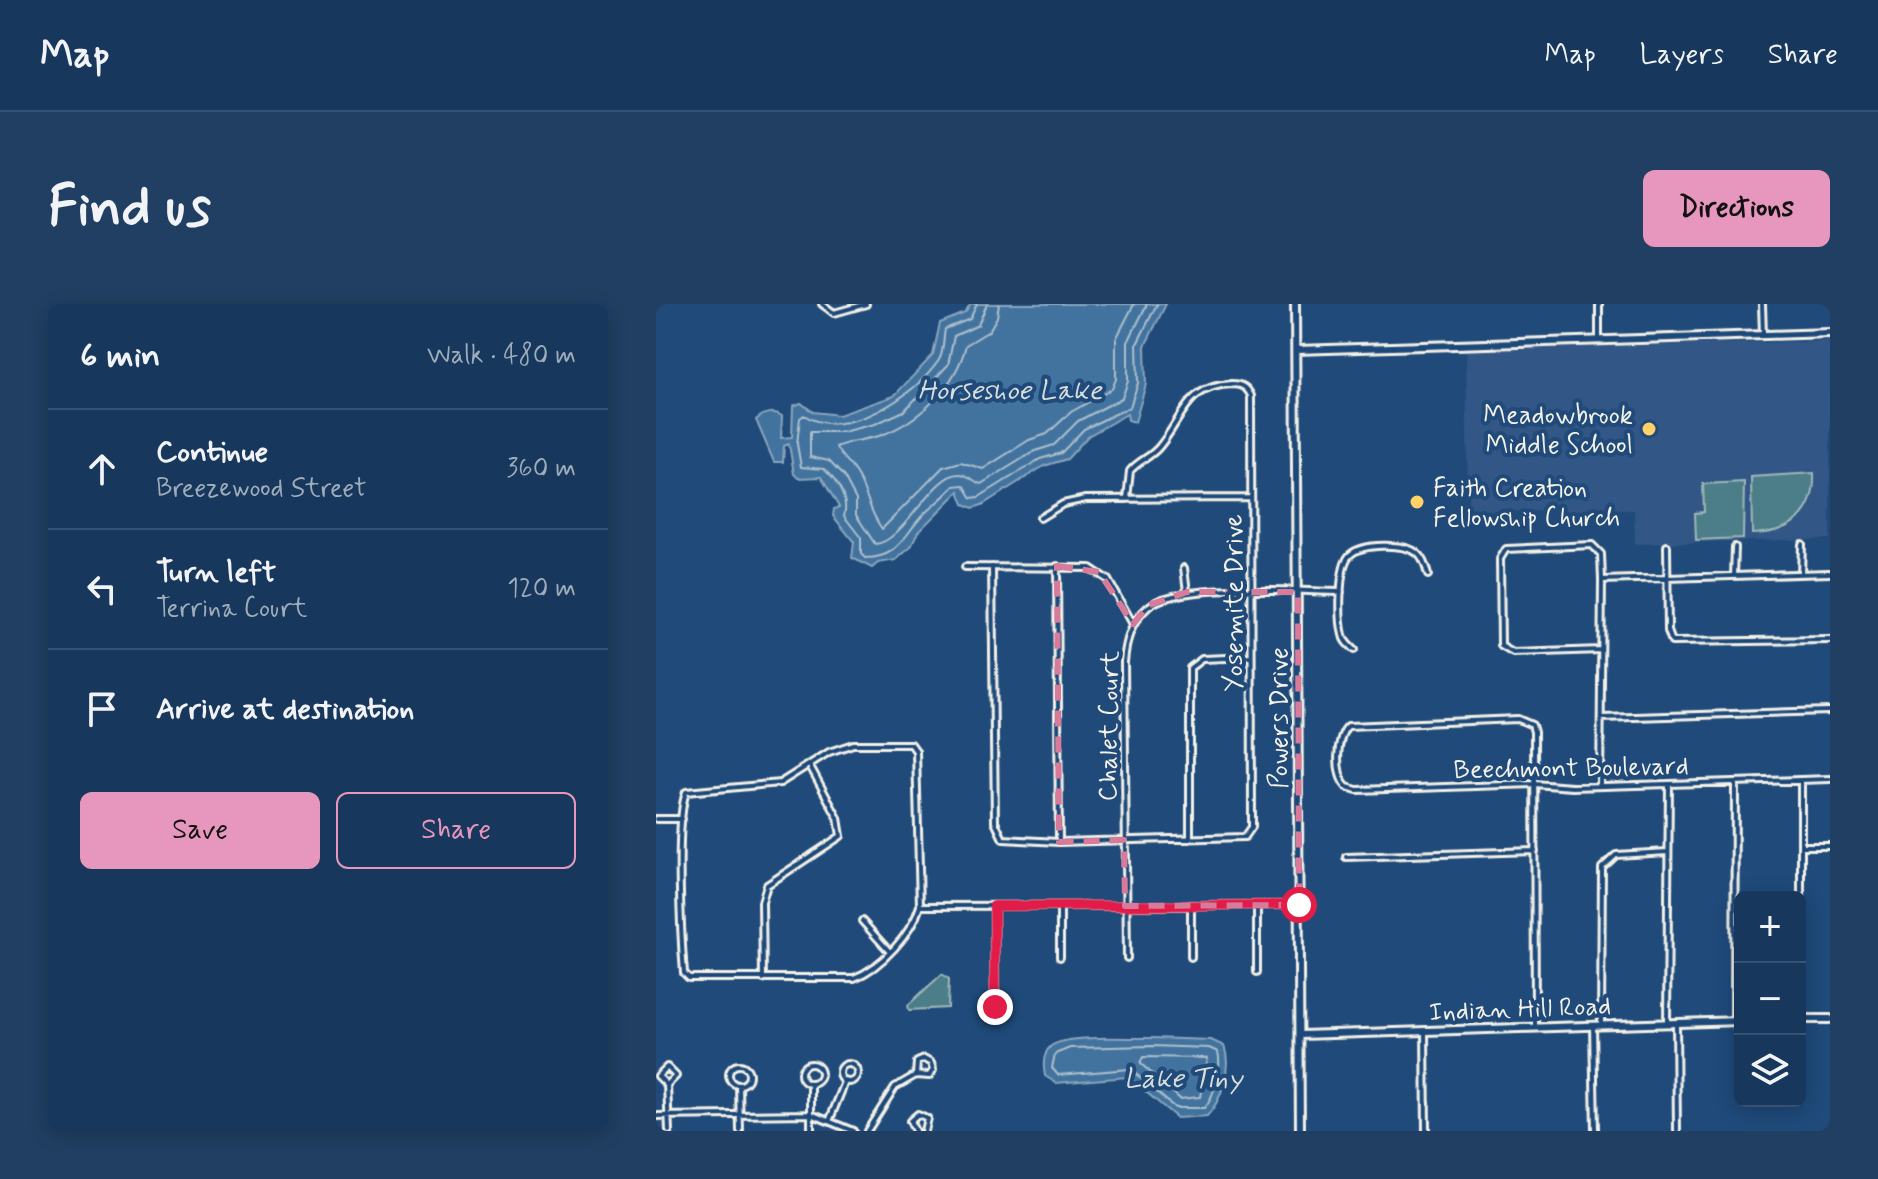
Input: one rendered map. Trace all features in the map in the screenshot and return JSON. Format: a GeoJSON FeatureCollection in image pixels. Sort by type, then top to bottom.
{"type":"FeatureCollection","features":[{"type":"Feature","properties":{"kind":"street"},"geometry":{"type":"LineString","coordinates":[[822,304],[834,313],[866,304]]}},
{"type":"Feature","properties":{"kind":"street","name":"Powers Drive"},"geometry":{"type":"LineString","coordinates":[[1295,304],[1300,1131]]}},
{"type":"Feature","properties":{"kind":"street"},"geometry":{"type":"LineString","coordinates":[[1599,304],[1599,339]]}},
{"type":"Feature","properties":{"kind":"street"},"geometry":{"type":"LineString","coordinates":[[1762,304],[1763,335]]}},
{"type":"Feature","properties":{"kind":"street"},"geometry":{"type":"LineString","coordinates":[[1296,350],[1830,333]]}},
{"type":"Feature","properties":{"kind":"street","name":"Yosemite Drive"},"geometry":{"type":"LineString","coordinates":[[1127,499],[1130,471],[1160,447],[1196,393],[1239,384],[1251,396],[1252,827],[1240,839],[1190,839]]}},
{"type":"Feature","properties":{"kind":"street"},"geometry":{"type":"LineString","coordinates":[[1040,518],[1063,504],[1086,499],[1250,498]]}},
{"type":"Feature","properties":{"kind":"street"},"geometry":{"type":"LineString","coordinates":[[1801,574],[1802,544]]}},
{"type":"Feature","properties":{"kind":"street"},"geometry":{"type":"LineString","coordinates":[[1600,786],[1602,580],[1597,548],[1592,545],[1506,549],[1500,559],[1501,646],[1513,653],[1601,650]]}},
{"type":"Feature","properties":{"kind":"street"},"geometry":{"type":"LineString","coordinates":[[1667,546],[1671,641],[1679,644],[1830,640]]}},
{"type":"Feature","properties":{"kind":"street"},"geometry":{"type":"LineString","coordinates":[[1734,577],[1735,547]]}},
{"type":"Feature","properties":{"kind":"street"},"geometry":{"type":"LineString","coordinates":[[1354,650],[1343,637],[1341,592],[1343,566],[1352,552],[1362,548],[1413,550],[1420,556],[1428,575]]}},
{"type":"Feature","properties":{"kind":"street"},"geometry":{"type":"LineString","coordinates":[[1057,566],[1059,842]]}},
{"type":"Feature","properties":{"kind":"street"},"geometry":{"type":"LineString","coordinates":[[965,567],[1081,566],[1099,572],[1133,624]]}},
{"type":"Feature","properties":{"kind":"street"},"geometry":{"type":"LineString","coordinates":[[992,567],[995,822],[997,833],[1012,842],[1190,839],[1190,668],[1202,659],[1251,657]]}},
{"type":"Feature","properties":{"kind":"street"},"geometry":{"type":"LineString","coordinates":[[1184,568],[1187,592]]}},
{"type":"Feature","properties":{"kind":"street"},"geometry":{"type":"LineString","coordinates":[[1602,580],[1830,573]]}},
{"type":"Feature","properties":{"kind":"street","name":"Chalet Court"},"geometry":{"type":"LineString","coordinates":[[1127,958],[1124,662],[1133,624],[1149,605],[1187,592],[1341,592]]}},
{"type":"Feature","properties":{"kind":"street"},"geometry":{"type":"LineString","coordinates":[[1600,718],[1830,711]]}},
{"type":"Feature","properties":{"kind":"street","name":"Beechmont Boulevard"},"geometry":{"type":"LineString","coordinates":[[1534,784],[1534,732],[1532,725],[1518,719],[1357,723],[1342,731],[1341,782],[1357,790],[1830,779]]}},
{"type":"Feature","properties":{"kind":"street"},"geometry":{"type":"LineString","coordinates":[[853,744],[911,744],[916,751],[920,906],[911,927],[872,970],[854,978],[695,981],[684,973],[682,819],[686,792],[764,787],[810,766],[829,752],[853,744]]}},
{"type":"Feature","properties":{"kind":"street"},"geometry":{"type":"LineString","coordinates":[[763,980],[762,902],[767,885],[841,836],[838,818],[810,766]]}},
{"type":"Feature","properties":{"kind":"street"},"geometry":{"type":"LineString","coordinates":[[1801,780],[1801,963]]}},
{"type":"Feature","properties":{"kind":"street"},"geometry":{"type":"LineString","coordinates":[[1735,782],[1737,963]]}},
{"type":"Feature","properties":{"kind":"street"},"geometry":{"type":"LineString","coordinates":[[1534,784],[1535,1026]]}},
{"type":"Feature","properties":{"kind":"street"},"geometry":{"type":"LineString","coordinates":[[1667,1023],[1669,784]]}},
{"type":"Feature","properties":{"kind":"street"},"geometry":{"type":"LineString","coordinates":[[656,819],[682,819]]}},
{"type":"Feature","properties":{"kind":"street"},"geometry":{"type":"LineString","coordinates":[[1802,846],[1830,846]]}},
{"type":"Feature","properties":{"kind":"street"},"geometry":{"type":"LineString","coordinates":[[1346,857],[1535,851]]}},
{"type":"Feature","properties":{"kind":"street"},"geometry":{"type":"LineString","coordinates":[[1595,1131],[1602,868],[1616,855],[1668,852]]}},
{"type":"Feature","properties":{"kind":"street"},"geometry":{"type":"LineString","coordinates":[[1191,905],[1191,957]]}},
{"type":"Feature","properties":{"kind":"street"},"geometry":{"type":"LineString","coordinates":[[1257,905],[1257,972]]}},
{"type":"Feature","properties":{"kind":"street"},"geometry":{"type":"LineString","coordinates":[[920,906],[1299,905]]}},
{"type":"Feature","properties":{"kind":"street"},"geometry":{"type":"LineString","coordinates":[[994,906],[995,1007]]}},
{"type":"Feature","properties":{"kind":"street"},"geometry":{"type":"LineString","coordinates":[[1060,906],[1060,957]]}},
{"type":"Feature","properties":{"kind":"street"},"geometry":{"type":"LineString","coordinates":[[862,921],[889,951]]}},
{"type":"Feature","properties":{"kind":"street"},"geometry":{"type":"LineString","coordinates":[[1806,1019],[1830,1019]]}},
{"type":"Feature","properties":{"kind":"street","name":"Indian Hill Road"},"geometry":{"type":"LineString","coordinates":[[1301,1035],[1734,1021]]}},
{"type":"Feature","properties":{"kind":"street"},"geometry":{"type":"LineString","coordinates":[[1676,1023],[1677,1131]]}},
{"type":"Feature","properties":{"kind":"street"},"geometry":{"type":"LineString","coordinates":[[1425,1030],[1426,1131]]}},
{"type":"Feature","properties":{"kind":"street"},"geometry":{"type":"LineString","coordinates":[[924,1059],[931,1063],[929,1076],[922,1079],[916,1075],[917,1062],[924,1059]]}},
{"type":"Feature","properties":{"kind":"street"},"geometry":{"type":"LineString","coordinates":[[738,1064],[746,1067],[749,1075],[746,1082],[739,1085],[731,1082],[728,1075],[731,1068],[738,1064]]}},
{"type":"Feature","properties":{"kind":"street"},"geometry":{"type":"LineString","coordinates":[[810,1064],[818,1067],[821,1074],[818,1081],[811,1084],[803,1081],[800,1074],[803,1067],[810,1064]]}},
{"type":"Feature","properties":{"kind":"street"},"geometry":{"type":"LineString","coordinates":[[830,1119],[845,1082],[840,1070],[852,1065],[857,1077],[845,1082]]}},
{"type":"Feature","properties":{"kind":"street"},"geometry":{"type":"LineString","coordinates":[[667,1085],[676,1076],[674,1069],[667,1067],[658,1076],[667,1085],[669,1131]]}},
{"type":"Feature","properties":{"kind":"street"},"geometry":{"type":"LineString","coordinates":[[867,1131],[888,1093],[916,1075]]}},
{"type":"Feature","properties":{"kind":"street"},"geometry":{"type":"LineString","coordinates":[[811,1084],[811,1131]]}},
{"type":"Feature","properties":{"kind":"street"},"geometry":{"type":"LineString","coordinates":[[739,1085],[740,1131]]}},
{"type":"Feature","properties":{"kind":"street"},"geometry":{"type":"LineString","coordinates":[[656,1116],[811,1114],[830,1119],[853,1131]]}},
{"type":"Feature","properties":{"kind":"street"},"geometry":{"type":"LineString","coordinates":[[914,1131],[912,1118],[921,1114],[928,1122],[924,1131]]}},
{"type":"Feature","properties":{"kind":"highlighted area"},"geometry":{"type":"Polygon","coordinates":[[[1057,566],[1099,572],[1133,624],[1149,605],[1187,592],[1298,592],[1299,905],[1125,906],[1124,840],[1059,842],[1057,566]]]}},
{"type":"Feature","properties":{"kind":"shaded area","name":"Meadowbrook Middle School"},"geometry":{"type":"Polygon","coordinates":[[[1830,341],[1830,539],[1635,544],[1634,510],[1468,512],[1466,349],[1830,341]]]}},
{"type":"Feature","properties":{"kind":"green space"},"geometry":{"type":"Polygon","coordinates":[[[1814,473],[1811,500],[1798,518],[1778,530],[1752,534],[1751,477],[1814,473]]]}},
{"type":"Feature","properties":{"kind":"green space"},"geometry":{"type":"Polygon","coordinates":[[[1744,482],[1743,538],[1696,540],[1695,513],[1704,512],[1703,484],[1744,482]]]}},
{"type":"Feature","properties":{"kind":"green space"},"geometry":{"type":"Polygon","coordinates":[[[942,974],[949,979],[948,1008],[909,1010],[908,1005],[942,974]]]}},
{"type":"Feature","properties":{"kind":"water","name":"Horseshoe Lake"},"geometry":{"type":"Polygon","coordinates":[[[971,304],[1166,304],[1145,346],[1146,384],[1135,422],[1128,420],[1127,414],[1088,436],[1067,459],[1044,466],[982,505],[973,508],[964,504],[959,491],[918,532],[911,547],[896,560],[878,563],[872,568],[852,558],[854,542],[833,516],[834,509],[839,507],[821,477],[798,478],[794,474],[789,444],[784,446],[783,462],[774,462],[756,420],[768,413],[779,414],[782,416],[781,438],[792,437],[793,406],[801,403],[813,412],[839,415],[894,396],[933,355],[940,323],[965,313],[971,304]]]}},
{"type":"Feature","properties":{"kind":"water","name":"Lake Tiny"},"geometry":{"type":"Polygon","coordinates":[[[1085,1038],[1211,1040],[1224,1046],[1227,1064],[1224,1083],[1207,1116],[1177,1118],[1128,1077],[1056,1083],[1045,1076],[1046,1052],[1059,1042],[1085,1038]]]}},
{"type":"Feature","properties":{"kind":"place","name":"Meadowbrook Middle School"},"geometry":{"type":"Point","coordinates":[1649,429]}},
{"type":"Feature","properties":{"kind":"place","name":"Faith Creation Fellowship Church"},"geometry":{"type":"Point","coordinates":[1417,502]}},
{"type":"Feature","properties":{"kind":"route"},"geometry":{"type":"LineString","coordinates":[[995,1007],[994,906],[1299,905]]}}]}
